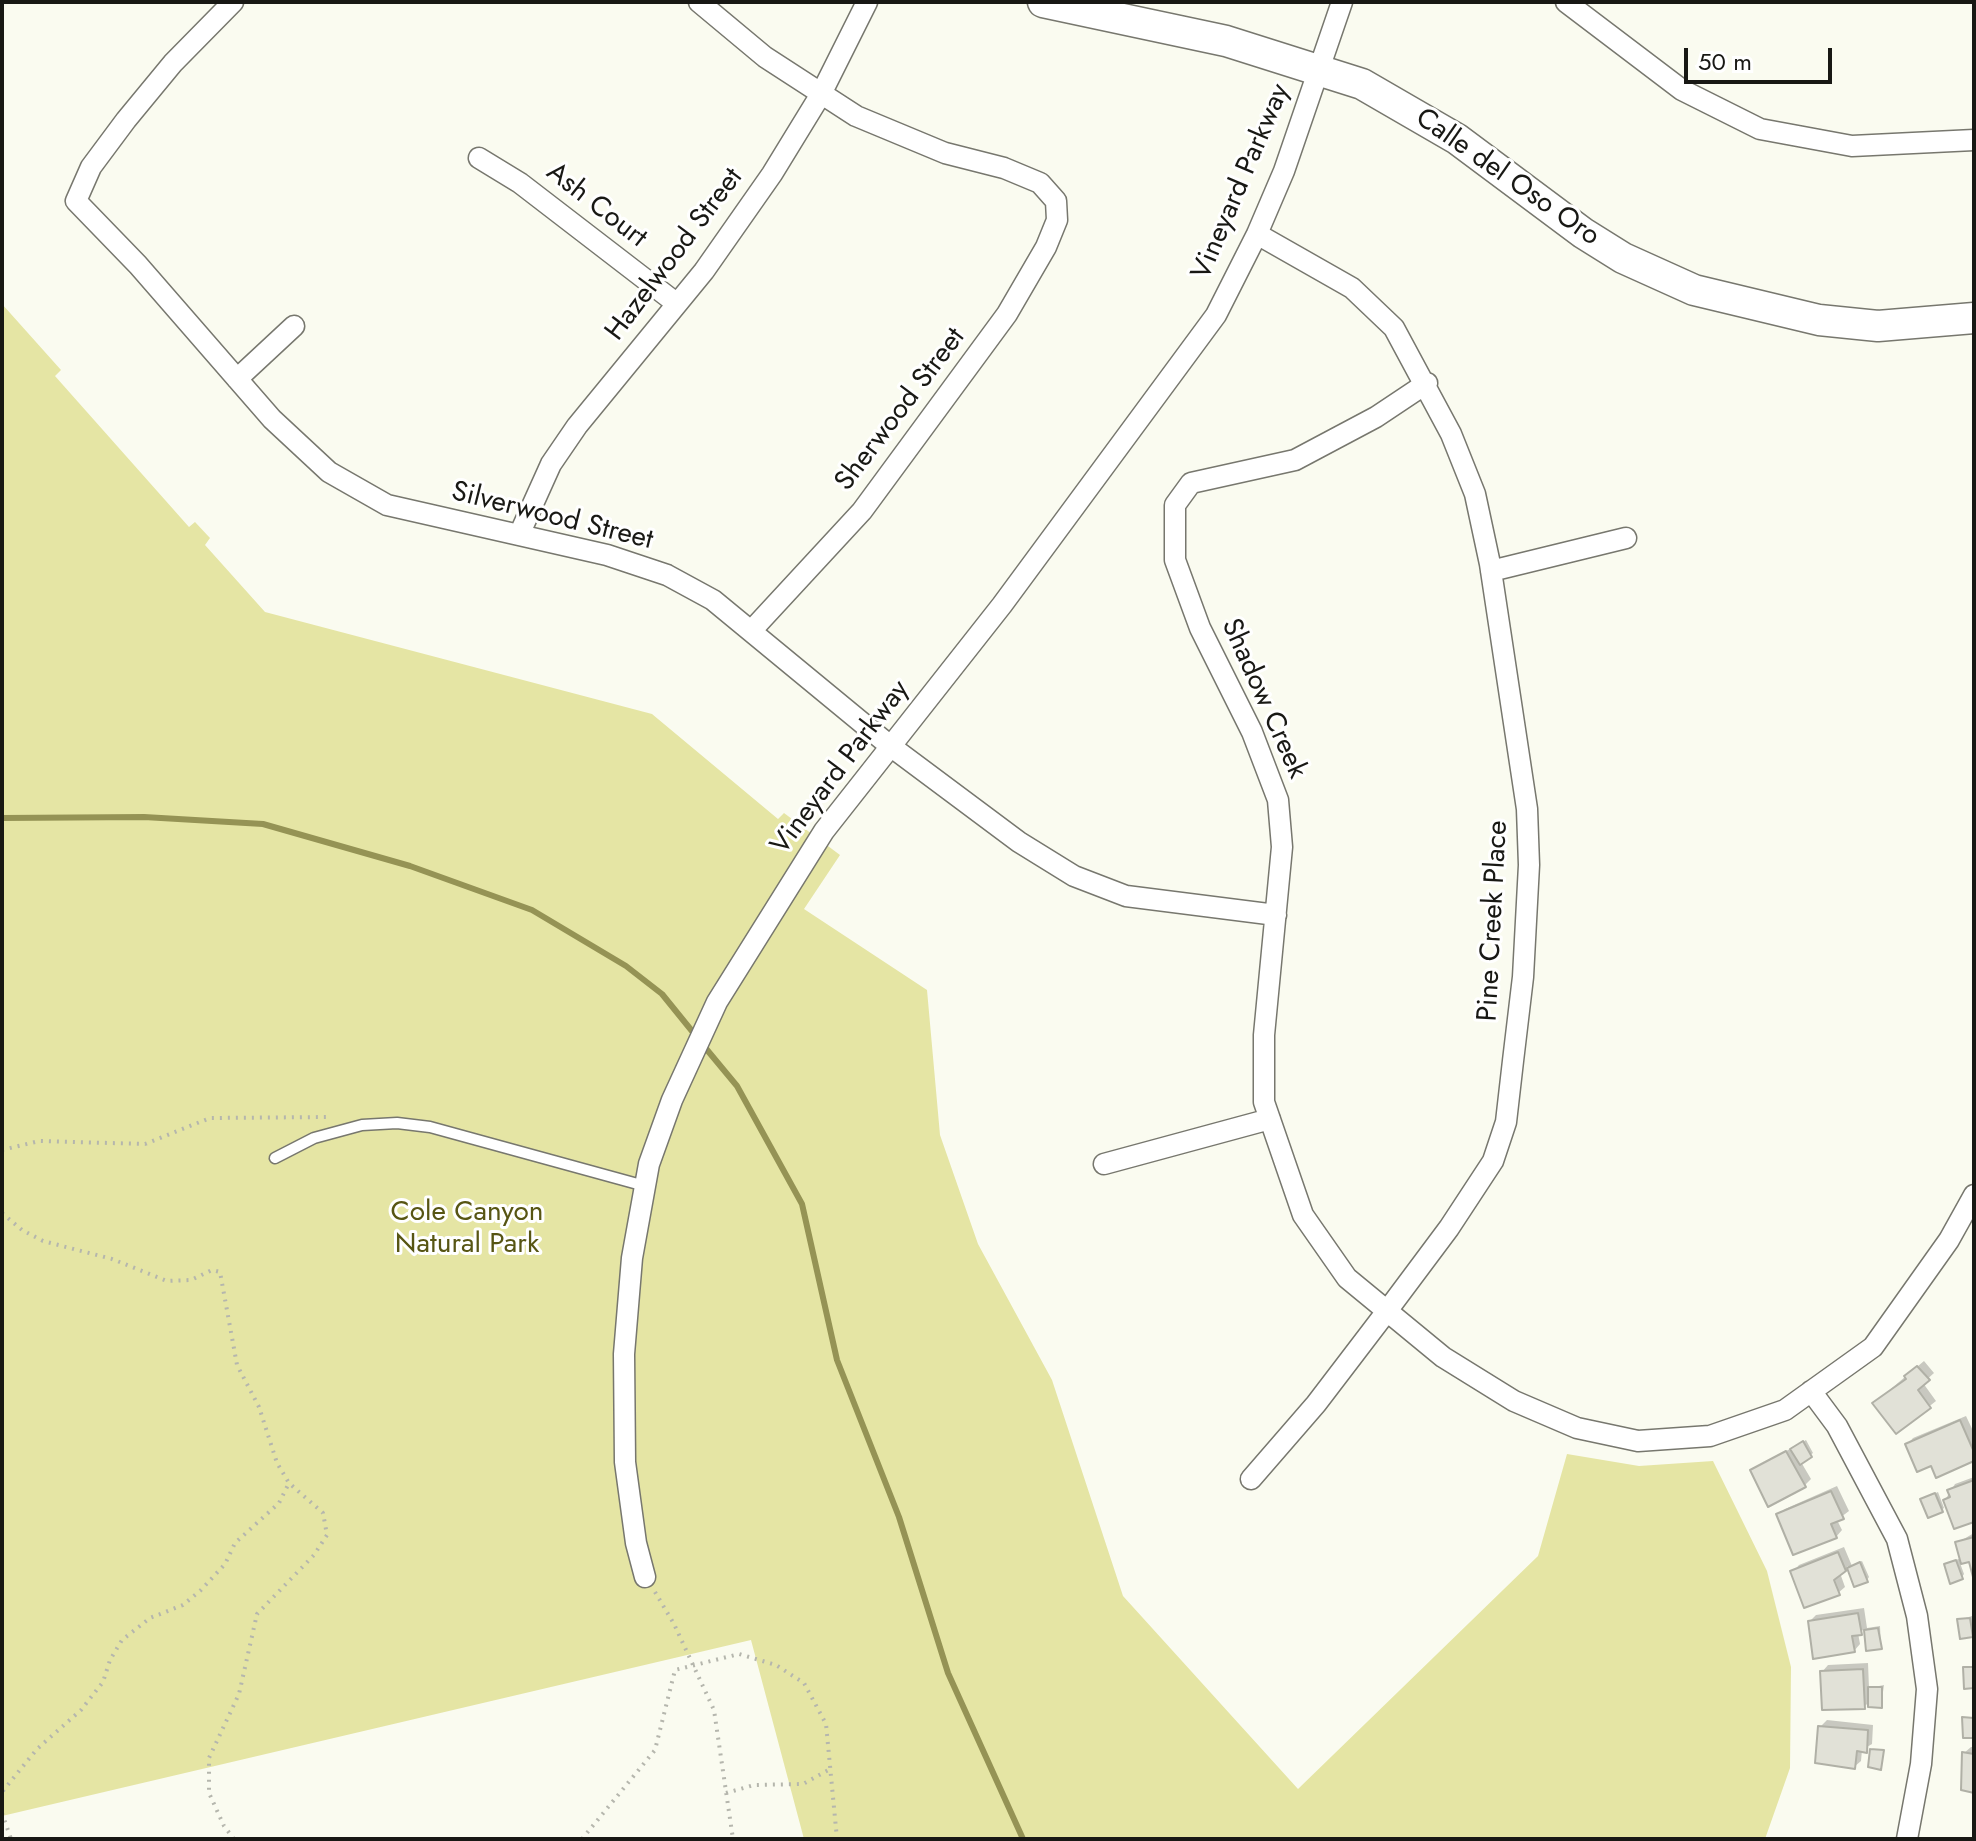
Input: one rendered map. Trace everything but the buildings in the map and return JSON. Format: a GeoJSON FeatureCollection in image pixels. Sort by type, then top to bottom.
{"type":"FeatureCollection","features":[{"type":"Feature","properties":{"kind":"main road","name":"Calle del Oso Oro"},"geometry":{"type":"LineString","coordinates":[[1043,2],[1226,41],[1320,68],[1362,84],[1405,106],[1457,139],[1583,233],[1662,278],[1735,302],[1819,320],[1878,326],[1974,318]]}},
{"type":"Feature","properties":{"kind":"street","name":"Silverwood Street"},"geometry":{"type":"LineString","coordinates":[[233,2],[173,63],[126,120],[91,167],[76,201],[138,265],[237,379],[329,472],[387,505],[607,555],[667,575],[713,600],[889,745],[1019,842],[1074,876],[1126,896],[1276,915]]}},
{"type":"Feature","properties":{"kind":"street"},"geometry":{"type":"LineString","coordinates":[[699,2],[765,57],[821,94]]}},
{"type":"Feature","properties":{"kind":"street","name":"Hazelwood Street"},"geometry":{"type":"LineString","coordinates":[[519,535],[551,464],[568,438],[764,186],[821,94],[867,2]]}},
{"type":"Feature","properties":{"kind":"street","name":"Vineyard Parkway"},"geometry":{"type":"LineString","coordinates":[[645,1577],[636,1543],[625,1462],[624,1354],[632,1258],[645,1186],[672,1100],[717,1002],[824,831],[1002,605],[1216,315],[1257,234],[1342,2]]}},
{"type":"Feature","properties":{"kind":"street"},"geometry":{"type":"LineString","coordinates":[[1566,2],[1682,90],[1760,129],[1852,146],[1974,140]]}},
{"type":"Feature","properties":{"kind":"street","name":"Sherwood Street"},"geometry":{"type":"LineString","coordinates":[[752,630],[862,511],[1007,314],[1046,247],[1057,220],[1056,201],[1040,183],[1004,168],[945,153],[856,116],[821,94]]}},
{"type":"Feature","properties":{"kind":"street","name":"Ash Court"},"geometry":{"type":"LineString","coordinates":[[479,158],[520,183],[676,303]]}},
{"type":"Feature","properties":{"kind":"street","name":"Pine Creek Place"},"geometry":{"type":"LineString","coordinates":[[1251,1479],[1316,1404],[1387,1311],[1449,1228],[1493,1161],[1506,1122],[1523,977],[1528,837],[1527,809],[1491,571],[1475,494],[1427,383],[1394,328],[1352,288],[1257,234]]}},
{"type":"Feature","properties":{"kind":"street"},"geometry":{"type":"LineString","coordinates":[[237,379],[294,326]]}},
{"type":"Feature","properties":{"kind":"street","name":"Shadow Creek"},"geometry":{"type":"LineString","coordinates":[[1427,383],[1376,417],[1295,460],[1191,483],[1175,505],[1175,560],[1200,628],[1252,732],[1278,800],[1282,847],[1264,1035],[1264,1102],[1303,1215],[1347,1278],[1443,1357],[1514,1401],[1577,1428],[1638,1441],[1710,1436],[1785,1410],[1873,1347],[1949,1240],[1974,1195]]}},
{"type":"Feature","properties":{"kind":"street"},"geometry":{"type":"LineString","coordinates":[[1491,571],[1626,538]]}},
{"type":"Feature","properties":{"kind":"street"},"geometry":{"type":"LineString","coordinates":[[1104,1164],[1270,1119]]}},
{"type":"Feature","properties":{"kind":"street"},"geometry":{"type":"LineString","coordinates":[[1811,1391],[1837,1426],[1897,1539],[1917,1616],[1927,1689],[1921,1764],[1907,1839]]}},
{"type":"Feature","properties":{"kind":"lane"},"geometry":{"type":"LineString","coordinates":[[275,1158],[314,1138],[362,1125],[397,1123],[430,1127],[645,1186]]}},
{"type":"Feature","properties":{"kind":"path"},"geometry":{"type":"LineString","coordinates":[[2,1150],[39,1141],[145,1144],[210,1118],[336,1116]]}},
{"type":"Feature","properties":{"kind":"path"},"geometry":{"type":"LineString","coordinates":[[2,1213],[22,1230],[43,1241],[112,1259],[167,1281],[191,1280],[212,1270],[220,1272],[237,1365],[259,1407],[277,1463],[289,1483],[323,1513],[327,1535],[314,1555],[257,1614],[239,1694],[209,1758],[209,1793],[224,1826],[234,1839]]}},
{"type":"Feature","properties":{"kind":"path"},"geometry":{"type":"LineString","coordinates":[[2,1792],[37,1749],[81,1710],[103,1682],[110,1660],[122,1640],[150,1618],[183,1605],[201,1590],[225,1564],[235,1543],[279,1503],[289,1483]]}},
{"type":"Feature","properties":{"kind":"path"},"geometry":{"type":"LineString","coordinates":[[645,1577],[674,1624],[714,1710],[733,1839]]}},
{"type":"Feature","properties":{"kind":"path"},"geometry":{"type":"LineString","coordinates":[[582,1839],[655,1750],[675,1670],[692,1663],[739,1654],[776,1665],[804,1683],[826,1724],[837,1839]]}},
{"type":"Feature","properties":{"kind":"path"},"geometry":{"type":"LineString","coordinates":[[726,1793],[754,1785],[803,1784],[832,1768]]}},
{"type":"Feature","properties":{"kind":"path"},"geometry":{"type":"LineString","coordinates":[[2,1813],[11,1839]]}},
{"type":"Feature","properties":{"kind":"green space","name":"Cole Canyon Natural Park"},"geometry":{"type":"Polygon","coordinates":[[[2,304],[61,370],[55,376],[189,527],[195,522],[210,538],[205,545],[265,612],[652,714],[778,819],[784,813],[840,855],[804,909],[927,990],[940,1135],[978,1244],[1052,1380],[1123,1596],[1298,1789],[1538,1556],[1567,1454],[1639,1466],[1713,1461],[1767,1571],[1791,1667],[1790,1768],[1765,1839],[804,1839],[751,1640],[2,1816],[2,304]]]}},
{"type":"Feature","properties":{"kind":"waterway"},"geometry":{"type":"LineString","coordinates":[[2,818],[144,817],[263,824],[410,866],[532,910],[626,966],[662,994],[696,1036]]}},
{"type":"Feature","properties":{"kind":"waterway"},"geometry":{"type":"LineString","coordinates":[[703,1045],[737,1086],[802,1204],[837,1360],[899,1517],[948,1673],[1023,1839]]}}]}
